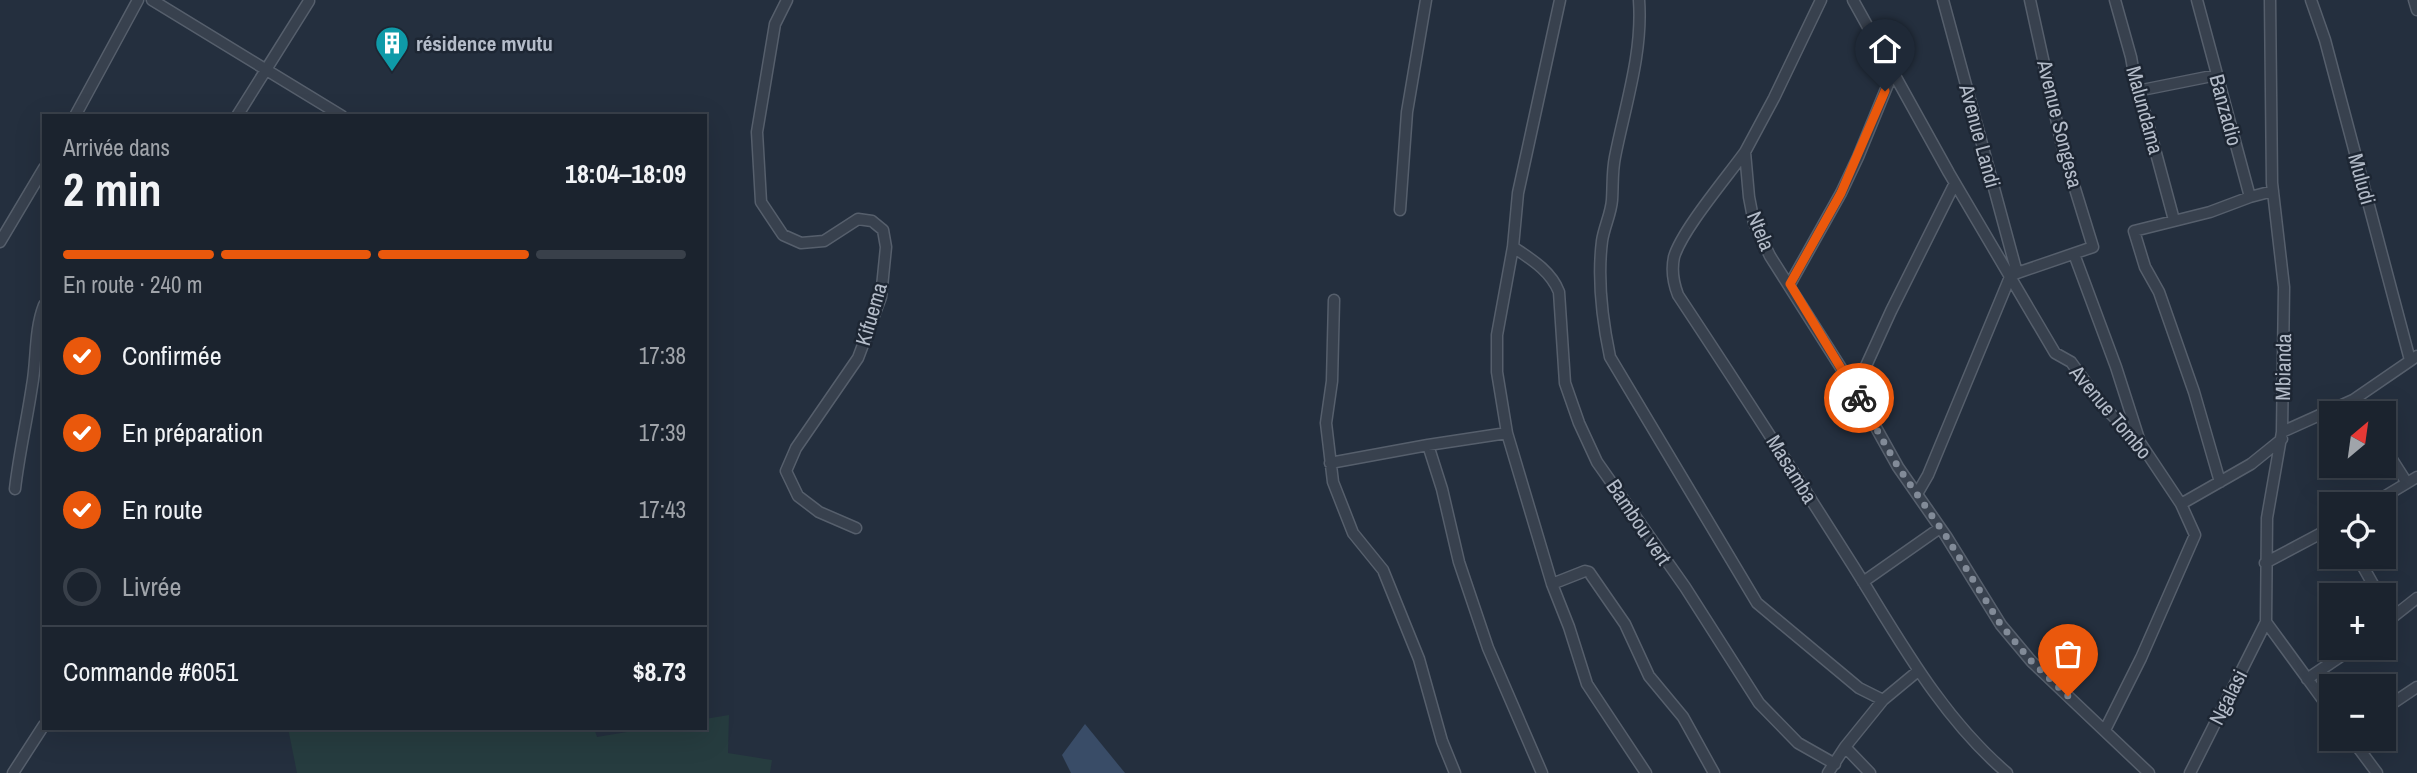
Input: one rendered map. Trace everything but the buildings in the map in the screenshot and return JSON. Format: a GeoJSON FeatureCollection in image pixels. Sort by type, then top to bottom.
{"type":"FeatureCollection","features":[{"type":"Feature","properties":{"kind":"street"},"geometry":{"type":"LineString","coordinates":[[76,114],[138,0]]}},
{"type":"Feature","properties":{"kind":"street"},"geometry":{"type":"LineString","coordinates":[[152,0],[339,114]]}},
{"type":"Feature","properties":{"kind":"street","name":"Kifuema"},"geometry":{"type":"LineString","coordinates":[[786,0],[775,24],[757,132],[761,202],[783,236],[801,243],[824,241],[858,219],[872,221],[883,230],[886,247],[881,297],[858,358],[796,448],[786,471],[798,496],[819,512],[856,528]]}},
{"type":"Feature","properties":{"kind":"street"},"geometry":{"type":"LineString","coordinates":[[1400,210],[1407,112],[1426,0]]}},
{"type":"Feature","properties":{"kind":"street"},"geometry":{"type":"LineString","coordinates":[[1560,0],[1518,193],[1513,247],[1497,335],[1497,372],[1507,433],[1552,584],[1569,626],[1587,684],[1646,773]]}},
{"type":"Feature","properties":{"kind":"street"},"geometry":{"type":"LineString","coordinates":[[1639,0],[1639,34],[1614,160],[1612,201],[1603,236],[1599,268],[1604,328],[1610,357],[1757,603],[1859,688],[1884,700]]}},
{"type":"Feature","properties":{"kind":"street"},"geometry":{"type":"LineString","coordinates":[[1745,152],[1821,0]]}},
{"type":"Feature","properties":{"kind":"street","name":"Avenue Tombo"},"geometry":{"type":"LineString","coordinates":[[1853,0],[1955,183],[2013,275],[2055,354],[2071,362],[2102,406],[2141,444],[2181,504],[2195,535],[2141,658],[2105,730]]}},
{"type":"Feature","properties":{"kind":"street","name":"Avenue Landi"},"geometry":{"type":"LineString","coordinates":[[1943,0],[2013,275]]}},
{"type":"Feature","properties":{"kind":"street","name":"Avenue Songesa"},"geometry":{"type":"LineString","coordinates":[[2030,0],[2063,150],[2093,247],[2074,254]]}},
{"type":"Feature","properties":{"kind":"street","name":"Malundama"},"geometry":{"type":"LineString","coordinates":[[2115,0],[2131,57],[2137,91],[2174,220]]}},
{"type":"Feature","properties":{"kind":"street","name":"Banzadio"},"geometry":{"type":"LineString","coordinates":[[2197,0],[2250,197]]}},
{"type":"Feature","properties":{"kind":"street","name":"Mbianda"},"geometry":{"type":"LineString","coordinates":[[2266,622],[2267,518],[2282,436],[2284,287],[2273,191],[2270,0]]}},
{"type":"Feature","properties":{"kind":"street","name":"Muludi"},"geometry":{"type":"LineString","coordinates":[[2311,0],[2325,40],[2414,358]]}},
{"type":"Feature","properties":{"kind":"street"},"geometry":{"type":"LineString","coordinates":[[2414,0],[2417,10]]}},
{"type":"Feature","properties":{"kind":"street"},"geometry":{"type":"LineString","coordinates":[[238,114],[309,1]]}},
{"type":"Feature","properties":{"kind":"street"},"geometry":{"type":"LineString","coordinates":[[1790,284],[1846,181],[1893,72]]}},
{"type":"Feature","properties":{"kind":"street"},"geometry":{"type":"LineString","coordinates":[[2137,91],[2217,75]]}},
{"type":"Feature","properties":{"kind":"street","name":"Ntela"},"geometry":{"type":"LineString","coordinates":[[1745,152],[1754,223],[1770,256],[1855,390],[1898,467],[2001,625],[2032,662],[2149,773]]}},
{"type":"Feature","properties":{"kind":"street","name":"Masamba"},"geometry":{"type":"LineString","coordinates":[[1745,152],[1683,237],[1675,256],[1673,282],[1678,295],[1918,671],[1971,740],[2007,773]]}},
{"type":"Feature","properties":{"kind":"street"},"geometry":{"type":"LineString","coordinates":[[0,242],[42,171]]}},
{"type":"Feature","properties":{"kind":"street"},"geometry":{"type":"LineString","coordinates":[[1855,390],[1955,183]]}},
{"type":"Feature","properties":{"kind":"street"},"geometry":{"type":"LineString","coordinates":[[2220,482],[2194,391],[2159,292],[2145,267],[2134,231],[2210,212],[2273,191]]}},
{"type":"Feature","properties":{"kind":"street","name":"Bambou vert"},"geometry":{"type":"LineString","coordinates":[[1513,247],[1548,274],[1559,292],[1565,383],[1597,462],[1685,587],[1759,702],[1798,743],[1835,764]]}},
{"type":"Feature","properties":{"kind":"street"},"geometry":{"type":"LineString","coordinates":[[1917,494],[2013,275],[2074,254],[2141,444]]}},
{"type":"Feature","properties":{"kind":"street"},"geometry":{"type":"LineString","coordinates":[[1334,300],[1332,381],[1326,423],[1333,482],[1353,533],[1383,570],[1419,659],[1442,741],[1455,773]]}},
{"type":"Feature","properties":{"kind":"street"},"geometry":{"type":"LineString","coordinates":[[15,489],[20,445],[33,385],[42,310]]}},
{"type":"Feature","properties":{"kind":"street"},"geometry":{"type":"LineString","coordinates":[[2181,504],[2252,464],[2282,436],[2353,400],[2414,358]]}},
{"type":"Feature","properties":{"kind":"street"},"geometry":{"type":"LineString","coordinates":[[1330,463],[1507,433]]}},
{"type":"Feature","properties":{"kind":"street"},"geometry":{"type":"LineString","coordinates":[[1428,445],[1442,489],[1459,562],[1488,648],[1542,773]]}},
{"type":"Feature","properties":{"kind":"street"},"geometry":{"type":"LineString","coordinates":[[2396,466],[2407,483]]}},
{"type":"Feature","properties":{"kind":"street"},"geometry":{"type":"LineString","coordinates":[[2392,492],[2417,477]]}},
{"type":"Feature","properties":{"kind":"street"},"geometry":{"type":"LineString","coordinates":[[1863,582],[1940,528]]}},
{"type":"Feature","properties":{"kind":"street"},"geometry":{"type":"LineString","coordinates":[[2265,563],[2319,534]]}},
{"type":"Feature","properties":{"kind":"street"},"geometry":{"type":"LineString","coordinates":[[1552,584],[1585,571],[1589,572],[1625,624],[1649,676],[1683,717],[1714,773]]}},
{"type":"Feature","properties":{"kind":"street"},"geometry":{"type":"LineString","coordinates":[[2396,614],[2417,598]]}},
{"type":"Feature","properties":{"kind":"street"},"geometry":{"type":"LineString","coordinates":[[2266,622],[2319,695]]}},
{"type":"Feature","properties":{"kind":"street","name":"Ngalasi"},"geometry":{"type":"LineString","coordinates":[[2190,773],[2266,622]]}},
{"type":"Feature","properties":{"kind":"street"},"geometry":{"type":"LineString","coordinates":[[2307,679],[2335,660]]}},
{"type":"Feature","properties":{"kind":"street"},"geometry":{"type":"LineString","coordinates":[[1828,773],[1845,747],[1884,700],[1918,671]]}},
{"type":"Feature","properties":{"kind":"street"},"geometry":{"type":"LineString","coordinates":[[2396,701],[2417,687]]}},
{"type":"Feature","properties":{"kind":"street"},"geometry":{"type":"LineString","coordinates":[[13,773],[42,728]]}},
{"type":"Feature","properties":{"kind":"street"},"geometry":{"type":"LineString","coordinates":[[1845,747],[1870,773]]}},
{"type":"Feature","properties":{"kind":"street"},"geometry":{"type":"LineString","coordinates":[[2361,751],[2378,773]]}},
{"type":"Feature","properties":{"kind":"green space"},"geometry":{"type":"Polygon","coordinates":[[[729,715],[728,753],[772,760],[770,773],[297,773],[288,730],[595,730],[597,737],[639,730],[707,730],[707,719],[729,715]]]}},
{"type":"Feature","properties":{"kind":"water"},"geometry":{"type":"Polygon","coordinates":[[[1085,724],[1125,773],[1071,773],[1062,755],[1085,724]]]}},
{"type":"Feature","properties":{"kind":"way so far"},"geometry":{"type":"LineString","coordinates":[[1859,398],[1898,467],[1946,536],[2001,625],[2032,662],[2068,696]]}},
{"type":"Feature","properties":{"kind":"place","name":"résidence mvutu"},"geometry":{"type":"Point","coordinates":[392,73]}},
{"type":"Feature","properties":{"kind":"route"},"geometry":{"type":"LineString","coordinates":[[1859,398],[1790,284],[1841,193],[1885,91]]}}]}
